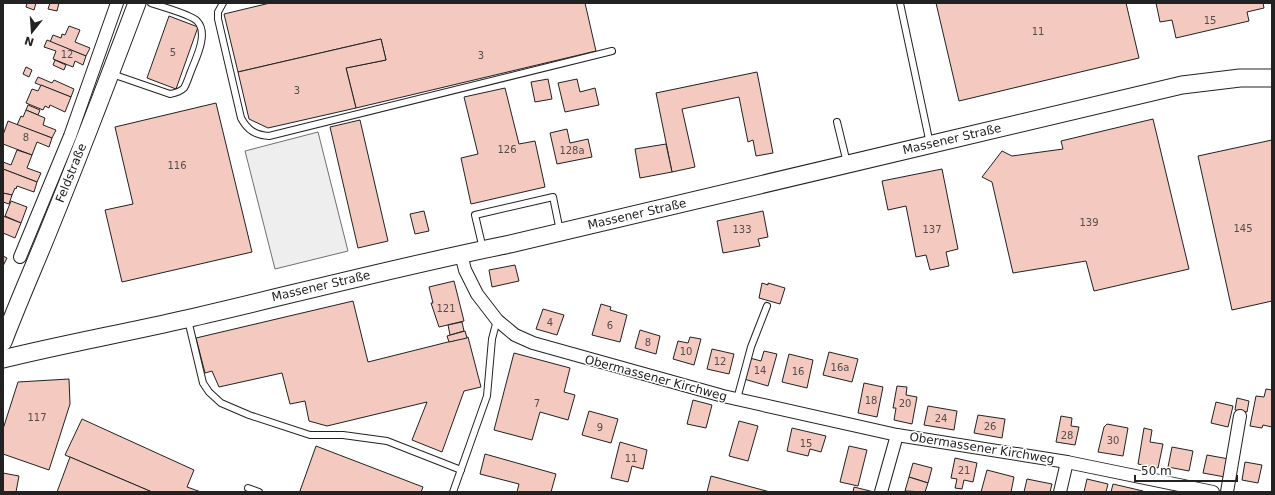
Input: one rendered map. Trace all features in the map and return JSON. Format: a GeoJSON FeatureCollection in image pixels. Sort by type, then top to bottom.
{"type":"FeatureCollection","features":[{"type":"Feature","properties":{"kind":"main road","name":"Feldstraße"},"geometry":{"type":"LineString","coordinates":[[3,342],[137,3]]}},
{"type":"Feature","properties":{"kind":"main road","name":"Massener Straße"},"geometry":{"type":"LineString","coordinates":[[3,359],[561,232],[1182,85],[1240,78],[1272,78]]}},
{"type":"Feature","properties":{"kind":"street","name":"Feldstraße"},"geometry":{"type":"LineString","coordinates":[[20,257],[70,136],[117,3]]}},
{"type":"Feature","properties":{"kind":"street","name":"Obermassener Kirchweg"},"geometry":{"type":"LineString","coordinates":[[461,254],[465,270],[477,294],[497,320],[515,335],[533,344],[737,399],[897,434],[1068,462],[1213,492]]}},
{"type":"Feature","properties":{"kind":"street"},"geometry":{"type":"LineString","coordinates":[[1227,492],[1240,416]]}},
{"type":"Feature","properties":{"kind":"street","name":"Obermassener Kirchweg"},"geometry":{"type":"LineString","coordinates":[[881,492],[897,434]]}},
{"type":"Feature","properties":{"kind":"street","name":"Obermassener Kirchweg"},"geometry":{"type":"LineString","coordinates":[[1060,492],[1068,462]]}},
{"type":"Feature","properties":{"kind":"lane"},"geometry":{"type":"LineString","coordinates":[[110,74],[170,94],[178,93],[184,87],[200,46],[202,36],[201,27],[197,21],[189,16],[151,3]]}},
{"type":"Feature","properties":{"kind":"lane"},"geometry":{"type":"LineString","coordinates":[[223,3],[218,12],[218,19],[241,118],[252,132],[260,136],[269,136],[612,51]]}},
{"type":"Feature","properties":{"kind":"lane"},"geometry":{"type":"LineString","coordinates":[[900,3],[930,144]]}},
{"type":"Feature","properties":{"kind":"lane"},"geometry":{"type":"LineString","coordinates":[[836,122],[847,165]]}},
{"type":"Feature","properties":{"kind":"lane"},"geometry":{"type":"LineString","coordinates":[[483,250],[475,215],[553,197],[561,232]]}},
{"type":"Feature","properties":{"kind":"lane"},"geometry":{"type":"LineString","coordinates":[[737,399],[750,347],[767,306]]}},
{"type":"Feature","properties":{"kind":"lane"},"geometry":{"type":"LineString","coordinates":[[188,318],[203,383],[209,392],[221,403],[249,415],[310,435],[343,435],[387,441],[461,470]]}},
{"type":"Feature","properties":{"kind":"lane"},"geometry":{"type":"LineString","coordinates":[[453,492],[487,396],[492,339],[497,320]]}},
{"type":"Feature","properties":{"kind":"lane"},"geometry":{"type":"LineString","coordinates":[[248,488],[259,492]]}},
{"type":"Feature","properties":{"kind":"shaded area"},"geometry":{"type":"Polygon","coordinates":[[[318,132],[348,251],[275,269],[245,151],[318,132]]]}},
{"type":"Feature","properties":{"kind":"building"},"geometry":{"type":"Polygon","coordinates":[[[27,3],[36,3],[34,10],[26,7],[27,3]]]}},
{"type":"Feature","properties":{"kind":"building"},"geometry":{"type":"Polygon","coordinates":[[[50,3],[59,3],[57,11],[48,9],[50,3]]]}},
{"type":"Feature","properties":{"kind":"building"},"geometry":{"type":"Polygon","coordinates":[[[270,3],[585,3],[596,51],[356,108],[346,68],[386,60],[381,39],[238,72],[224,14],[270,3]]]}},
{"type":"Feature","properties":{"kind":"building"},"geometry":{"type":"Polygon","coordinates":[[[936,3],[1126,3],[1139,58],[959,101],[936,3]]]}},
{"type":"Feature","properties":{"kind":"building"},"geometry":{"type":"Polygon","coordinates":[[[1156,3],[1263,3],[1264,8],[1247,12],[1249,21],[1176,38],[1172,20],[1160,22],[1156,3]]]}},
{"type":"Feature","properties":{"kind":"building"},"geometry":{"type":"Polygon","coordinates":[[[169,16],[198,27],[176,89],[147,78],[169,16]]]}},
{"type":"Feature","properties":{"kind":"building"},"geometry":{"type":"Polygon","coordinates":[[[69,26],[80,30],[75,42],[90,48],[86,56],[50,42],[53,35],[61,38],[62,34],[65,35],[69,26]]]}},
{"type":"Feature","properties":{"kind":"building"},"geometry":{"type":"Polygon","coordinates":[[[381,39],[386,60],[346,68],[356,108],[268,128],[249,119],[238,72],[381,39]]]}},
{"type":"Feature","properties":{"kind":"building"},"geometry":{"type":"Polygon","coordinates":[[[47,40],[86,56],[83,65],[75,61],[73,67],[53,59],[56,51],[44,47],[47,40]]]}},
{"type":"Feature","properties":{"kind":"building"},"geometry":{"type":"Polygon","coordinates":[[[55,60],[66,65],[64,70],[53,65],[55,60]]]}},
{"type":"Feature","properties":{"kind":"building"},"geometry":{"type":"Polygon","coordinates":[[[26,67],[32,70],[29,77],[23,74],[26,67]]]}},
{"type":"Feature","properties":{"kind":"building"},"geometry":{"type":"Polygon","coordinates":[[[757,72],[773,153],[756,156],[753,140],[748,142],[739,97],[682,109],[695,167],[672,172],[656,93],[757,72]]]}},
{"type":"Feature","properties":{"kind":"building"},"geometry":{"type":"Polygon","coordinates":[[[38,77],[52,83],[54,80],[74,89],[71,97],[35,83],[38,77]]]}},
{"type":"Feature","properties":{"kind":"building"},"geometry":{"type":"Polygon","coordinates":[[[548,79],[552,99],[535,102],[531,82],[548,79]]]}},
{"type":"Feature","properties":{"kind":"building"},"geometry":{"type":"Polygon","coordinates":[[[577,79],[580,92],[595,88],[599,105],[565,112],[558,83],[577,79]]]}},
{"type":"Feature","properties":{"kind":"building"},"geometry":{"type":"Polygon","coordinates":[[[41,85],[71,97],[65,112],[50,105],[49,108],[45,106],[43,110],[26,103],[32,89],[38,91],[41,85]]]}},
{"type":"Feature","properties":{"kind":"building"},"geometry":{"type":"Polygon","coordinates":[[[505,88],[519,144],[535,141],[545,187],[471,204],[461,158],[478,154],[464,97],[505,88]]]}},
{"type":"Feature","properties":{"kind":"building"},"geometry":{"type":"Polygon","coordinates":[[[216,103],[252,252],[122,282],[105,210],[133,204],[115,127],[216,103]]]}},
{"type":"Feature","properties":{"kind":"building"},"geometry":{"type":"Polygon","coordinates":[[[28,105],[40,110],[38,115],[26,110],[28,105]]]}},
{"type":"Feature","properties":{"kind":"building"},"geometry":{"type":"Polygon","coordinates":[[[26,110],[45,118],[43,125],[56,130],[52,138],[17,125],[21,116],[23,117],[26,110]]]}},
{"type":"Feature","properties":{"kind":"building"},"geometry":{"type":"Polygon","coordinates":[[[1153,119],[1189,269],[1094,291],[1086,261],[1013,273],[992,182],[982,177],[1002,151],[1012,156],[1063,149],[1061,141],[1153,119]]]}},
{"type":"Feature","properties":{"kind":"building"},"geometry":{"type":"Polygon","coordinates":[[[360,120],[388,241],[358,248],[330,127],[360,120]]]}},
{"type":"Feature","properties":{"kind":"building"},"geometry":{"type":"Polygon","coordinates":[[[8,121],[52,138],[49,147],[37,142],[32,155],[3,144],[3,135],[8,121]]]}},
{"type":"Feature","properties":{"kind":"building"},"geometry":{"type":"Polygon","coordinates":[[[567,129],[570,143],[588,139],[592,157],[557,164],[550,133],[567,129]]]}},
{"type":"Feature","properties":{"kind":"building"},"geometry":{"type":"Polygon","coordinates":[[[1272,140],[1272,301],[1232,310],[1198,156],[1272,140]]]}},
{"type":"Feature","properties":{"kind":"building"},"geometry":{"type":"Polygon","coordinates":[[[666,144],[672,172],[640,178],[635,149],[666,144]]]}},
{"type":"Feature","properties":{"kind":"building"},"geometry":{"type":"Polygon","coordinates":[[[17,150],[32,155],[27,168],[41,173],[37,182],[3,169],[3,162],[11,165],[17,150]]]}},
{"type":"Feature","properties":{"kind":"building"},"geometry":{"type":"Polygon","coordinates":[[[3,169],[37,182],[34,192],[17,186],[12,195],[3,193],[3,169]]]}},
{"type":"Feature","properties":{"kind":"building"},"geometry":{"type":"Polygon","coordinates":[[[942,169],[958,249],[946,252],[949,266],[930,270],[926,255],[916,257],[906,206],[888,210],[882,181],[942,169]]]}},
{"type":"Feature","properties":{"kind":"building"},"geometry":{"type":"Polygon","coordinates":[[[3,193],[12,195],[9,204],[3,202],[3,193]]]}},
{"type":"Feature","properties":{"kind":"building"},"geometry":{"type":"Polygon","coordinates":[[[11,201],[27,207],[21,223],[5,216],[11,201]]]}},
{"type":"Feature","properties":{"kind":"building"},"geometry":{"type":"Polygon","coordinates":[[[424,211],[429,231],[415,234],[410,214],[424,211]]]}},
{"type":"Feature","properties":{"kind":"building"},"geometry":{"type":"Polygon","coordinates":[[[763,211],[768,237],[758,239],[760,246],[723,253],[717,221],[763,211]]]}},
{"type":"Feature","properties":{"kind":"building"},"geometry":{"type":"Polygon","coordinates":[[[3,216],[21,223],[15,238],[3,233],[3,216]]]}},
{"type":"Feature","properties":{"kind":"building"},"geometry":{"type":"Polygon","coordinates":[[[3,256],[7,258],[3,266],[3,256]]]}},
{"type":"Feature","properties":{"kind":"building"},"geometry":{"type":"Polygon","coordinates":[[[515,265],[519,281],[492,287],[489,270],[515,265]]]}},
{"type":"Feature","properties":{"kind":"building"},"geometry":{"type":"Polygon","coordinates":[[[454,281],[464,321],[439,327],[431,303],[433,303],[429,287],[454,281]]]}},
{"type":"Feature","properties":{"kind":"building"},"geometry":{"type":"Polygon","coordinates":[[[762,283],[768,285],[768,283],[785,288],[780,304],[759,298],[762,283]]]}},
{"type":"Feature","properties":{"kind":"building"},"geometry":{"type":"Polygon","coordinates":[[[353,301],[368,362],[468,337],[481,387],[464,391],[442,452],[412,440],[427,402],[327,426],[309,421],[305,401],[290,404],[282,373],[219,387],[212,371],[205,373],[196,338],[353,301]]]}},
{"type":"Feature","properties":{"kind":"building"},"geometry":{"type":"Polygon","coordinates":[[[601,304],[611,307],[610,310],[627,315],[620,342],[592,335],[601,304]]]}},
{"type":"Feature","properties":{"kind":"building"},"geometry":{"type":"Polygon","coordinates":[[[543,309],[564,315],[557,335],[536,329],[543,309]]]}},
{"type":"Feature","properties":{"kind":"building"},"geometry":{"type":"Polygon","coordinates":[[[462,322],[464,331],[450,335],[448,325],[462,322]]]}},
{"type":"Feature","properties":{"kind":"building"},"geometry":{"type":"Polygon","coordinates":[[[640,330],[660,336],[656,354],[635,348],[640,330]]]}},
{"type":"Feature","properties":{"kind":"building"},"geometry":{"type":"Polygon","coordinates":[[[465,331],[467,338],[449,342],[447,336],[465,331]]]}},
{"type":"Feature","properties":{"kind":"building"},"geometry":{"type":"Polygon","coordinates":[[[690,337],[701,339],[694,365],[673,359],[678,341],[688,343],[690,337]]]}},
{"type":"Feature","properties":{"kind":"building"},"geometry":{"type":"Polygon","coordinates":[[[712,349],[734,354],[729,374],[707,369],[712,349]]]}},
{"type":"Feature","properties":{"kind":"building"},"geometry":{"type":"Polygon","coordinates":[[[764,351],[777,354],[768,386],[744,379],[750,358],[761,361],[764,351]]]}},
{"type":"Feature","properties":{"kind":"building"},"geometry":{"type":"Polygon","coordinates":[[[829,352],[858,359],[852,382],[823,375],[829,352]]]}},
{"type":"Feature","properties":{"kind":"building"},"geometry":{"type":"Polygon","coordinates":[[[514,353],[570,368],[564,392],[575,395],[568,420],[540,412],[532,440],[494,430],[514,353]]]}},
{"type":"Feature","properties":{"kind":"building"},"geometry":{"type":"Polygon","coordinates":[[[789,354],[813,360],[807,388],[782,382],[789,354]]]}},
{"type":"Feature","properties":{"kind":"building"},"geometry":{"type":"Polygon","coordinates":[[[69,379],[70,404],[49,470],[3,454],[3,429],[18,382],[69,379]]]}},
{"type":"Feature","properties":{"kind":"building"},"geometry":{"type":"Polygon","coordinates":[[[864,383],[883,387],[877,417],[858,413],[864,383]]]}},
{"type":"Feature","properties":{"kind":"building"},"geometry":{"type":"Polygon","coordinates":[[[897,386],[907,387],[906,395],[917,397],[912,424],[894,420],[896,408],[893,408],[897,386]]]}},
{"type":"Feature","properties":{"kind":"building"},"geometry":{"type":"Polygon","coordinates":[[[1266,389],[1272,390],[1272,427],[1263,425],[1262,428],[1250,426],[1256,396],[1264,397],[1266,389]]]}},
{"type":"Feature","properties":{"kind":"building"},"geometry":{"type":"Polygon","coordinates":[[[1237,398],[1249,401],[1247,412],[1235,410],[1237,398]]]}},
{"type":"Feature","properties":{"kind":"building"},"geometry":{"type":"Polygon","coordinates":[[[693,400],[712,405],[706,428],[687,424],[693,400]]]}},
{"type":"Feature","properties":{"kind":"building"},"geometry":{"type":"Polygon","coordinates":[[[1216,402],[1233,406],[1228,427],[1211,423],[1216,402]]]}},
{"type":"Feature","properties":{"kind":"building"},"geometry":{"type":"Polygon","coordinates":[[[928,406],[957,411],[954,430],[924,425],[928,406]]]}},
{"type":"Feature","properties":{"kind":"building"},"geometry":{"type":"Polygon","coordinates":[[[589,411],[618,419],[611,443],[582,435],[589,411]]]}},
{"type":"Feature","properties":{"kind":"building"},"geometry":{"type":"Polygon","coordinates":[[[978,415],[1005,419],[1002,438],[974,433],[978,415]]]}},
{"type":"Feature","properties":{"kind":"building"},"geometry":{"type":"Polygon","coordinates":[[[1061,416],[1072,418],[1071,426],[1079,427],[1075,445],[1056,442],[1061,416]]]}},
{"type":"Feature","properties":{"kind":"building"},"geometry":{"type":"Polygon","coordinates":[[[82,419],[194,470],[187,487],[201,492],[152,492],[65,455],[82,419]]]}},
{"type":"Feature","properties":{"kind":"building"},"geometry":{"type":"Polygon","coordinates":[[[739,421],[758,426],[748,461],[729,456],[739,421]]]}},
{"type":"Feature","properties":{"kind":"building"},"geometry":{"type":"Polygon","coordinates":[[[1107,424],[1128,428],[1123,456],[1098,452],[1104,427],[1107,424]]]}},
{"type":"Feature","properties":{"kind":"building"},"geometry":{"type":"Polygon","coordinates":[[[792,428],[826,436],[821,452],[810,449],[808,456],[787,451],[792,428]]]}},
{"type":"Feature","properties":{"kind":"building"},"geometry":{"type":"Polygon","coordinates":[[[1144,428],[1152,430],[1150,442],[1163,444],[1158,468],[1138,464],[1144,428]]]}},
{"type":"Feature","properties":{"kind":"building"},"geometry":{"type":"Polygon","coordinates":[[[620,442],[647,450],[643,469],[632,466],[628,482],[611,478],[620,442]]]}},
{"type":"Feature","properties":{"kind":"building"},"geometry":{"type":"Polygon","coordinates":[[[316,446],[423,487],[421,492],[300,491],[316,446]]]}},
{"type":"Feature","properties":{"kind":"building"},"geometry":{"type":"Polygon","coordinates":[[[849,446],[867,450],[858,486],[840,482],[849,446]]]}},
{"type":"Feature","properties":{"kind":"building"},"geometry":{"type":"Polygon","coordinates":[[[1172,447],[1193,451],[1189,471],[1168,467],[1172,447]]]}},
{"type":"Feature","properties":{"kind":"building"},"geometry":{"type":"Polygon","coordinates":[[[485,454],[556,474],[551,492],[517,492],[519,484],[480,474],[485,454]]]}},
{"type":"Feature","properties":{"kind":"building"},"geometry":{"type":"Polygon","coordinates":[[[1207,455],[1229,459],[1225,477],[1203,473],[1207,455]]]}},
{"type":"Feature","properties":{"kind":"building"},"geometry":{"type":"Polygon","coordinates":[[[70,457],[152,492],[57,492],[70,457]]]}},
{"type":"Feature","properties":{"kind":"building"},"geometry":{"type":"Polygon","coordinates":[[[955,458],[977,463],[973,482],[964,480],[962,489],[955,488],[957,479],[951,478],[955,458]]]}},
{"type":"Feature","properties":{"kind":"building"},"geometry":{"type":"Polygon","coordinates":[[[1245,462],[1262,465],[1258,483],[1242,480],[1245,462]]]}},
{"type":"Feature","properties":{"kind":"building"},"geometry":{"type":"Polygon","coordinates":[[[913,463],[932,468],[928,483],[909,477],[913,463]]]}},
{"type":"Feature","properties":{"kind":"building"},"geometry":{"type":"Polygon","coordinates":[[[987,470],[1014,477],[1011,492],[981,492],[987,470]]]}},
{"type":"Feature","properties":{"kind":"building"},"geometry":{"type":"Polygon","coordinates":[[[3,473],[19,476],[16,492],[3,492],[3,473]]]}},
{"type":"Feature","properties":{"kind":"building"},"geometry":{"type":"Polygon","coordinates":[[[711,476],[770,492],[707,492],[711,476]]]}},
{"type":"Feature","properties":{"kind":"building"},"geometry":{"type":"Polygon","coordinates":[[[909,477],[928,483],[925,492],[905,491],[909,477]]]}},
{"type":"Feature","properties":{"kind":"building"},"geometry":{"type":"Polygon","coordinates":[[[1027,479],[1052,484],[1050,492],[1024,492],[1027,479]]]}},
{"type":"Feature","properties":{"kind":"building"},"geometry":{"type":"Polygon","coordinates":[[[1087,479],[1108,484],[1106,492],[1084,492],[1087,479]]]}},
{"type":"Feature","properties":{"kind":"building"},"geometry":{"type":"Polygon","coordinates":[[[1113,484],[1143,491],[1143,492],[1111,492],[1113,484]]]}},
{"type":"Feature","properties":{"kind":"building"},"geometry":{"type":"Polygon","coordinates":[[[854,487],[874,492],[853,492],[854,487]]]}}]}
